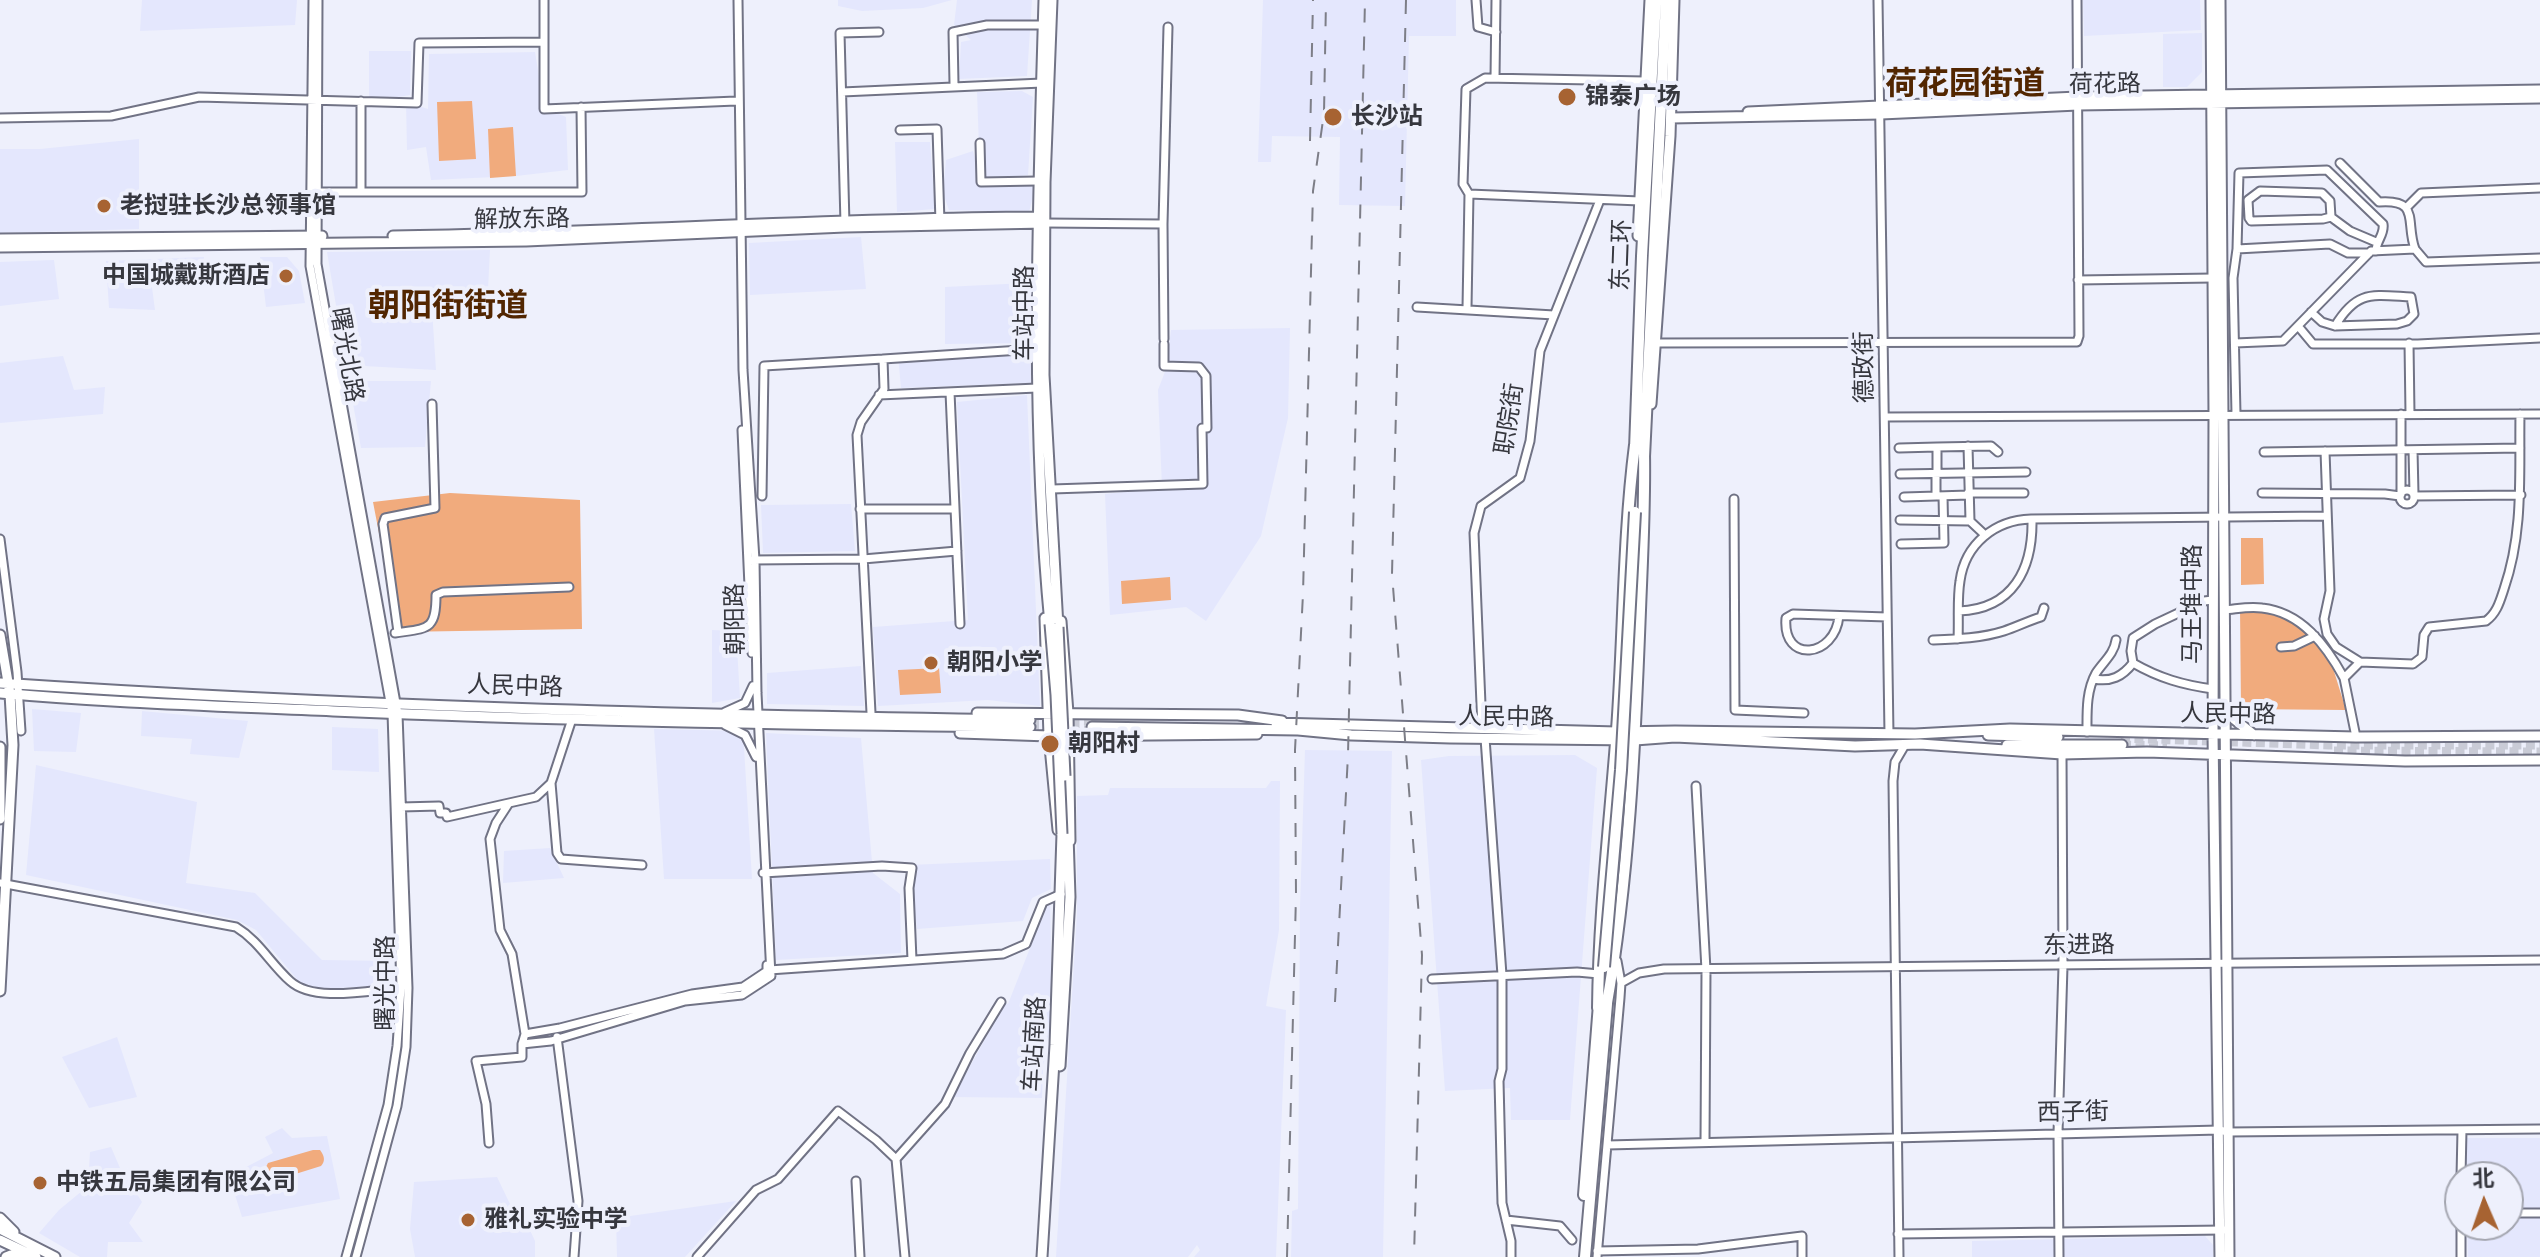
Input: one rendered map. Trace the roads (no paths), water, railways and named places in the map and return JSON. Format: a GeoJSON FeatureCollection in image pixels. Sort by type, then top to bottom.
{"type":"FeatureCollection","features":[{"type":"Feature","properties":{"kind":"highway","name":"东二环"},"geometry":{"type":"LineString","coordinates":[[1605,969],[1627,770],[1640,449],[1642,242],[1656,0]]}},
{"type":"Feature","properties":{"kind":"highway","name":"东二环"},"geometry":{"type":"LineString","coordinates":[[1640,449],[1666,0]]}},
{"type":"Feature","properties":{"kind":"highway"},"geometry":{"type":"LineString","coordinates":[[1582,1257],[1605,969],[1629,495],[1640,449]]}},
{"type":"Feature","properties":{"kind":"highway"},"geometry":{"type":"LineString","coordinates":[[1602,1009],[1615,955],[1635,736],[1645,499],[1640,449]]}},
{"type":"Feature","properties":{"kind":"main road","name":"车站中路"},"geometry":{"type":"LineString","coordinates":[[1044,0],[1047,25],[1036,349],[1042,545],[1054,626],[1065,834]]}},
{"type":"Feature","properties":{"kind":"main road","name":"车站中路"},"geometry":{"type":"LineString","coordinates":[[1051,598],[1052,489],[1044,375],[1037,181],[1042,83],[1052,0]]}},
{"type":"Feature","properties":{"kind":"main road"},"geometry":{"type":"LineString","coordinates":[[1629,495],[1650,0]]}},
{"type":"Feature","properties":{"kind":"main road"},"geometry":{"type":"LineString","coordinates":[[1645,499],[1670,136],[1674,0]]}},
{"type":"Feature","properties":{"kind":"main road","name":"马王堆中路"},"geometry":{"type":"LineString","coordinates":[[2211,0],[2216,98],[2218,414],[2213,755],[2222,965]]}},
{"type":"Feature","properties":{"kind":"main road","name":"马王堆中路"},"geometry":{"type":"LineString","coordinates":[[2218,414],[2213,278],[2220,0]]}},
{"type":"Feature","properties":{"kind":"main road"},"geometry":{"type":"LineString","coordinates":[[1662,83],[1671,96]]}},
{"type":"Feature","properties":{"kind":"main road","name":"荷花路"},"geometry":{"type":"LineString","coordinates":[[1671,115],[2540,90]]}},
{"type":"Feature","properties":{"kind":"main road","name":"荷花路"},"geometry":{"type":"LineString","coordinates":[[2216,98],[2540,98]]}},
{"type":"Feature","properties":{"kind":"main road"},"geometry":{"type":"LineString","coordinates":[[1659,144],[1670,136]]}},
{"type":"Feature","properties":{"kind":"main road","name":"解放东路"},"geometry":{"type":"LineString","coordinates":[[0,239],[526,241],[845,223],[1040,221]]}},
{"type":"Feature","properties":{"kind":"main road","name":"解放东路"},"geometry":{"type":"LineString","coordinates":[[0,247],[312,240]]}},
{"type":"Feature","properties":{"kind":"main road","name":"马王堆中路"},"geometry":{"type":"LineString","coordinates":[[2218,518],[2224,610],[2225,704],[2222,965],[2224,1230],[2220,1257]]}},
{"type":"Feature","properties":{"kind":"main road"},"geometry":{"type":"LineString","coordinates":[[1051,598],[1044,630],[1049,736],[1065,855]]}},
{"type":"Feature","properties":{"kind":"main road"},"geometry":{"type":"LineString","coordinates":[[1051,598],[1063,626],[1068,713],[1071,825],[1065,855]]}},
{"type":"Feature","properties":{"kind":"main road"},"geometry":{"type":"LineString","coordinates":[[0,635],[9,688],[13,758],[3,883],[0,991]]}},
{"type":"Feature","properties":{"kind":"main road","name":"人民中路"},"geometry":{"type":"LineString","coordinates":[[9,688],[572,719],[717,718]]}},
{"type":"Feature","properties":{"kind":"main road"},"geometry":{"type":"LineString","coordinates":[[2225,704],[2234,719],[2254,735]]}},
{"type":"Feature","properties":{"kind":"main road","name":"人民中路"},"geometry":{"type":"LineString","coordinates":[[394,708],[757,719],[1030,723]]}},
{"type":"Feature","properties":{"kind":"main road"},"geometry":{"type":"LineString","coordinates":[[846,721],[871,713],[1068,713],[1238,715],[1300,726]]}},
{"type":"Feature","properties":{"kind":"main road"},"geometry":{"type":"LineString","coordinates":[[846,721],[877,729],[1049,736],[1243,736],[1300,726]]}},
{"type":"Feature","properties":{"kind":"main road","name":"人民中路"},"geometry":{"type":"LineString","coordinates":[[1092,724],[1300,726],[1617,736],[1889,733],[2122,742],[1855,746],[1635,736]]}},
{"type":"Feature","properties":{"kind":"main road","name":"人民中路"},"geometry":{"type":"LineString","coordinates":[[1915,734],[2010,729],[2356,737],[2540,736]]}},
{"type":"Feature","properties":{"kind":"main road"},"geometry":{"type":"LineString","coordinates":[[2173,753],[2183,744],[2183,737],[2177,734]]}},
{"type":"Feature","properties":{"kind":"main road","name":"人民中路"},"geometry":{"type":"LineString","coordinates":[[1920,744],[2062,754],[2173,753],[2405,761],[2540,760]]}},
{"type":"Feature","properties":{"kind":"main road"},"geometry":{"type":"LineString","coordinates":[[0,747],[0,819]]}},
{"type":"Feature","properties":{"kind":"main road","name":"车站南路"},"geometry":{"type":"LineString","coordinates":[[1049,1257],[1068,927],[1065,834]]}},
{"type":"Feature","properties":{"kind":"main road","name":"车站南路"},"geometry":{"type":"LineString","coordinates":[[1042,1257],[1065,855]]}},
{"type":"Feature","properties":{"kind":"main road"},"geometry":{"type":"LineString","coordinates":[[0,1218],[22,1240]]}},
{"type":"Feature","properties":{"kind":"main road"},"geometry":{"type":"LineString","coordinates":[[0,1229],[55,1257]]}},
{"type":"Feature","properties":{"kind":"main road","name":"马王堆中路"},"geometry":{"type":"LineString","coordinates":[[2224,1230],[2229,1257]]}},
{"type":"Feature","properties":{"kind":"main road"},"geometry":{"type":"LineString","coordinates":[[0,1240],[33,1257]]}},
{"type":"Feature","properties":{"kind":"main road"},"geometry":{"type":"LineString","coordinates":[[6,1257],[33,1257]]}},
{"type":"Feature","properties":{"kind":"street","name":"曙光北路"},"geometry":{"type":"LineString","coordinates":[[316,0],[312,240],[317,313],[394,708]]}},
{"type":"Feature","properties":{"kind":"street"},"geometry":{"type":"LineString","coordinates":[[544,0],[544,109],[736,101]]}},
{"type":"Feature","properties":{"kind":"street","name":"朝阳路"},"geometry":{"type":"LineString","coordinates":[[736,0],[740,229]]}},
{"type":"Feature","properties":{"kind":"street","name":"朝阳路"},"geometry":{"type":"LineString","coordinates":[[736,0],[739,370],[752,560],[769,970]]}},
{"type":"Feature","properties":{"kind":"street"},"geometry":{"type":"LineString","coordinates":[[1476,0],[1478,27],[1496,32]]}},
{"type":"Feature","properties":{"kind":"street"},"geometry":{"type":"LineString","coordinates":[[1495,78],[1496,0]]}},
{"type":"Feature","properties":{"kind":"street","name":"德政街"},"geometry":{"type":"LineString","coordinates":[[1878,0],[1889,733]]}},
{"type":"Feature","properties":{"kind":"street"},"geometry":{"type":"LineString","coordinates":[[1656,343],[2077,342],[2077,0]]}},
{"type":"Feature","properties":{"kind":"street"},"geometry":{"type":"LineString","coordinates":[[954,84],[953,32],[987,25],[1047,25]]}},
{"type":"Feature","properties":{"kind":"street"},"geometry":{"type":"LineString","coordinates":[[1052,489],[1203,484],[1202,428],[1207,428],[1206,376],[1199,367],[1164,366],[1163,224],[1168,27]]}},
{"type":"Feature","properties":{"kind":"street"},"geometry":{"type":"LineString","coordinates":[[845,223],[840,33],[879,32]]}},
{"type":"Feature","properties":{"kind":"street"},"geometry":{"type":"LineString","coordinates":[[0,118],[111,116],[199,97],[417,103],[419,43],[544,42]]}},
{"type":"Feature","properties":{"kind":"street"},"geometry":{"type":"LineString","coordinates":[[1467,308],[1469,194],[1463,184],[1466,89],[1485,78],[1645,81]]}},
{"type":"Feature","properties":{"kind":"street"},"geometry":{"type":"LineString","coordinates":[[842,92],[1042,83]]}},
{"type":"Feature","properties":{"kind":"street"},"geometry":{"type":"LineString","coordinates":[[361,101],[361,192]]}},
{"type":"Feature","properties":{"kind":"street"},"geometry":{"type":"LineString","coordinates":[[313,192],[582,192],[581,107]]}},
{"type":"Feature","properties":{"kind":"street"},"geometry":{"type":"LineString","coordinates":[[900,130],[937,129],[940,221]]}},
{"type":"Feature","properties":{"kind":"street"},"geometry":{"type":"LineString","coordinates":[[980,143],[981,182],[1037,181]]}},
{"type":"Feature","properties":{"kind":"street"},"geometry":{"type":"LineString","coordinates":[[2340,163],[2379,202],[2397,201],[2407,207],[2411,218],[2409,232],[2415,249],[2426,262],[2540,258]]}},
{"type":"Feature","properties":{"kind":"street"},"geometry":{"type":"LineString","coordinates":[[2235,343],[2283,341],[2374,249],[2383,233],[2383,224],[2327,170],[2241,172],[2238,176],[2237,249],[2233,278],[2236,414]]}},
{"type":"Feature","properties":{"kind":"street"},"geometry":{"type":"LineString","coordinates":[[2407,207],[2421,193],[2540,188]]}},
{"type":"Feature","properties":{"kind":"street"},"geometry":{"type":"LineString","coordinates":[[2331,217],[2330,201],[2322,193],[2260,191],[2248,200],[2251,221],[2331,217],[2374,249]]}},
{"type":"Feature","properties":{"kind":"street"},"geometry":{"type":"LineString","coordinates":[[1469,194],[1640,201]]}},
{"type":"Feature","properties":{"kind":"street","name":"职院街"},"geometry":{"type":"LineString","coordinates":[[1511,1257],[1502,1203],[1499,1081],[1502,1069],[1502,975],[1483,734],[1474,533],[1481,506],[1520,478],[1530,441],[1540,351],[1600,200]]}},
{"type":"Feature","properties":{"kind":"street"},"geometry":{"type":"LineString","coordinates":[[1040,221],[1163,224]]}},
{"type":"Feature","properties":{"kind":"street","name":"曙光北路"},"geometry":{"type":"LineString","coordinates":[[312,240],[385,634],[394,708]]}},
{"type":"Feature","properties":{"kind":"street"},"geometry":{"type":"LineString","coordinates":[[2237,249],[2330,244],[2348,253],[2374,249],[2415,249]]}},
{"type":"Feature","properties":{"kind":"street"},"geometry":{"type":"LineString","coordinates":[[2078,280],[2213,278]]}},
{"type":"Feature","properties":{"kind":"street"},"geometry":{"type":"LineString","coordinates":[[2311,312],[2322,322],[2335,326],[2397,324],[2407,321],[2414,314],[2414,303],[2411,297],[2384,296],[2355,300],[2335,326]]}},
{"type":"Feature","properties":{"kind":"street"},"geometry":{"type":"LineString","coordinates":[[1417,307],[1554,315]]}},
{"type":"Feature","properties":{"kind":"street"},"geometry":{"type":"LineString","coordinates":[[2298,326],[2313,344],[2540,338]]}},
{"type":"Feature","properties":{"kind":"street"},"geometry":{"type":"LineString","coordinates":[[2409,343],[2400,495],[2402,503],[2407,505],[2414,501],[2413,450]]}},
{"type":"Feature","properties":{"kind":"street"},"geometry":{"type":"LineString","coordinates":[[762,496],[764,366],[1036,349]]}},
{"type":"Feature","properties":{"kind":"street"},"geometry":{"type":"LineString","coordinates":[[871,713],[857,435],[861,422],[884,389],[883,359]]}},
{"type":"Feature","properties":{"kind":"street"},"geometry":{"type":"LineString","coordinates":[[879,395],[1037,388]]}},
{"type":"Feature","properties":{"kind":"street"},"geometry":{"type":"LineString","coordinates":[[950,392],[960,624]]}},
{"type":"Feature","properties":{"kind":"street"},"geometry":{"type":"LineString","coordinates":[[398,632],[383,524],[385,518],[392,515],[435,508],[432,404]]}},
{"type":"Feature","properties":{"kind":"street"},"geometry":{"type":"LineString","coordinates":[[2325,451],[2330,591],[2325,627],[2336,647],[2360,662],[2413,664],[2422,657],[2424,635],[2429,627],[2480,623],[2491,618],[2498,607],[2514,560],[2521,495],[2520,414]]}},
{"type":"Feature","properties":{"kind":"street"},"geometry":{"type":"LineString","coordinates":[[1886,417],[2540,414]]}},
{"type":"Feature","properties":{"kind":"street"},"geometry":{"type":"LineString","coordinates":[[1968,446],[1970,521],[1985,535]]}},
{"type":"Feature","properties":{"kind":"street"},"geometry":{"type":"LineString","coordinates":[[1899,448],[1991,446],[1998,452]]}},
{"type":"Feature","properties":{"kind":"street"},"geometry":{"type":"LineString","coordinates":[[1901,544],[1944,543],[1944,521],[1936,473],[1937,447]]}},
{"type":"Feature","properties":{"kind":"street"},"geometry":{"type":"LineString","coordinates":[[2264,452],[2520,448]]}},
{"type":"Feature","properties":{"kind":"street"},"geometry":{"type":"LineString","coordinates":[[1900,474],[2026,472]]}},
{"type":"Feature","properties":{"kind":"street"},"geometry":{"type":"LineString","coordinates":[[2262,493],[2400,495],[2407,490],[2414,495],[2521,495]]}},
{"type":"Feature","properties":{"kind":"street"},"geometry":{"type":"LineString","coordinates":[[1904,497],[2024,493]]}},
{"type":"Feature","properties":{"kind":"street"},"geometry":{"type":"LineString","coordinates":[[1734,499],[1735,710],[1804,713]]}},
{"type":"Feature","properties":{"kind":"street"},"geometry":{"type":"LineString","coordinates":[[860,509],[955,509]]}},
{"type":"Feature","properties":{"kind":"street"},"geometry":{"type":"LineString","coordinates":[[1958,639],[1960,580],[1965,564],[1985,535],[2006,522],[2032,519],[2326,516]]}},
{"type":"Feature","properties":{"kind":"street"},"geometry":{"type":"LineString","coordinates":[[1959,611],[1985,608],[2002,598],[2019,581],[2031,554],[2032,519]]}},
{"type":"Feature","properties":{"kind":"street"},"geometry":{"type":"LineString","coordinates":[[1900,520],[1970,521]]}},
{"type":"Feature","properties":{"kind":"street"},"geometry":{"type":"LineString","coordinates":[[0,539],[9,688],[21,731]]}},
{"type":"Feature","properties":{"kind":"street"},"geometry":{"type":"LineString","coordinates":[[752,560],[863,559],[957,551]]}},
{"type":"Feature","properties":{"kind":"street","name":"朝阳路"},"geometry":{"type":"LineString","coordinates":[[752,560],[753,686],[764,873]]}},
{"type":"Feature","properties":{"kind":"street"},"geometry":{"type":"LineString","coordinates":[[385,634],[430,626],[435,620],[436,595],[443,592],[569,587]]}},
{"type":"Feature","properties":{"kind":"street"},"geometry":{"type":"LineString","coordinates":[[2133,663],[2133,638],[2155,624],[2204,601],[2213,600]]}},
{"type":"Feature","properties":{"kind":"street"},"geometry":{"type":"LineString","coordinates":[[1933,640],[2007,630],[2041,617],[2044,608]]}},
{"type":"Feature","properties":{"kind":"street"},"geometry":{"type":"LineString","coordinates":[[2224,610],[2265,608],[2286,614],[2315,636],[2344,678],[2356,737]]}},
{"type":"Feature","properties":{"kind":"street"},"geometry":{"type":"LineString","coordinates":[[1839,616],[1836,629],[1824,646],[1801,649],[1788,641],[1788,615],[1839,616],[1887,617]]}},
{"type":"Feature","properties":{"kind":"street"},"geometry":{"type":"LineString","coordinates":[[2281,647],[2294,646],[2315,636]]}},
{"type":"Feature","properties":{"kind":"street"},"geometry":{"type":"LineString","coordinates":[[2087,732],[2088,702],[2094,679],[2114,651],[2116,640]]}},
{"type":"Feature","properties":{"kind":"street"},"geometry":{"type":"LineString","coordinates":[[2344,678],[2360,662]]}},
{"type":"Feature","properties":{"kind":"street"},"geometry":{"type":"LineString","coordinates":[[2094,679],[2110,681],[2133,663]]}},
{"type":"Feature","properties":{"kind":"street"},"geometry":{"type":"LineString","coordinates":[[2133,663],[2165,680],[2213,689]]}},
{"type":"Feature","properties":{"kind":"street"},"geometry":{"type":"LineString","coordinates":[[717,718],[745,703],[753,686]]}},
{"type":"Feature","properties":{"kind":"street","name":"曙光中路"},"geometry":{"type":"LineString","coordinates":[[356,1257],[397,1106],[406,1047],[408,988],[394,708]]}},
{"type":"Feature","properties":{"kind":"street","name":"曙光中路"},"geometry":{"type":"LineString","coordinates":[[346,1257],[388,1105],[397,1046],[401,988],[394,708]]}},
{"type":"Feature","properties":{"kind":"street"},"geometry":{"type":"LineString","coordinates":[[717,718],[745,735],[756,757]]}},
{"type":"Feature","properties":{"kind":"street"},"geometry":{"type":"LineString","coordinates":[[572,719],[551,783],[557,853],[561,859],[642,865]]}},
{"type":"Feature","properties":{"kind":"street"},"geometry":{"type":"LineString","coordinates":[[1899,1257],[1893,781],[1895,762],[1905,745]]}},
{"type":"Feature","properties":{"kind":"street"},"geometry":{"type":"LineString","coordinates":[[2059,1257],[2062,754]]}},
{"type":"Feature","properties":{"kind":"street"},"geometry":{"type":"LineString","coordinates":[[401,807],[439,806],[440,813],[446,813],[447,817],[536,797],[551,783]]}},
{"type":"Feature","properties":{"kind":"street"},"geometry":{"type":"LineString","coordinates":[[1696,786],[1706,970],[1705,1141]]}},
{"type":"Feature","properties":{"kind":"street"},"geometry":{"type":"LineString","coordinates":[[489,1143],[486,1104],[476,1061],[522,1057],[525,1034],[512,954],[500,930],[490,839],[509,803]]}},
{"type":"Feature","properties":{"kind":"street"},"geometry":{"type":"LineString","coordinates":[[764,873],[882,866],[912,868],[909,888],[912,960]]}},
{"type":"Feature","properties":{"kind":"street"},"geometry":{"type":"LineString","coordinates":[[3,883],[236,927],[251,936],[290,982],[305,991],[320,994],[401,988]]}},
{"type":"Feature","properties":{"kind":"street"},"geometry":{"type":"LineString","coordinates":[[525,1034],[560,1028],[648,1003],[743,987],[769,970],[1003,954],[1026,944],[1043,902],[1061,894]]}},
{"type":"Feature","properties":{"kind":"street"},"geometry":{"type":"LineString","coordinates":[[1615,955],[1621,983],[1597,1254],[1698,1249],[1802,1236],[1802,1257]]}},
{"type":"Feature","properties":{"kind":"street","name":"东进路"},"geometry":{"type":"LineString","coordinates":[[1621,983],[1639,973],[1664,969],[2540,960]]}},
{"type":"Feature","properties":{"kind":"street"},"geometry":{"type":"LineString","coordinates":[[1432,979],[1605,969]]}},
{"type":"Feature","properties":{"kind":"street"},"geometry":{"type":"LineString","coordinates":[[522,1044],[556,1040],[685,1001],[742,995],[771,976],[769,970]]}},
{"type":"Feature","properties":{"kind":"street"},"geometry":{"type":"LineString","coordinates":[[896,1159],[945,1104],[970,1053],[1001,1002]]}},
{"type":"Feature","properties":{"kind":"street"},"geometry":{"type":"LineString","coordinates":[[560,1028],[556,1040],[578,1201],[574,1257]]}},
{"type":"Feature","properties":{"kind":"street"},"geometry":{"type":"LineString","coordinates":[[697,1257],[756,1190],[778,1179],[838,1111],[896,1159],[905,1257]]}},
{"type":"Feature","properties":{"kind":"street","name":"西子街"},"geometry":{"type":"LineString","coordinates":[[1607,1145],[2058,1133],[2540,1129]]}},
{"type":"Feature","properties":{"kind":"street"},"geometry":{"type":"LineString","coordinates":[[2461,1161],[2462,1130]]}},
{"type":"Feature","properties":{"kind":"street"},"geometry":{"type":"LineString","coordinates":[[856,1181],[860,1257]]}},
{"type":"Feature","properties":{"kind":"street"},"geometry":{"type":"LineString","coordinates":[[1506,1220],[1560,1226],[1572,1240]]}},
{"type":"Feature","properties":{"kind":"street"},"geometry":{"type":"LineString","coordinates":[[1898,1234],[2224,1230]]}},
{"type":"Feature","properties":{"kind":"tunnel"},"geometry":{"type":"LineString","coordinates":[[1030,720],[1092,721]]}},
{"type":"Feature","properties":{"kind":"tunnel"},"geometry":{"type":"LineString","coordinates":[[1030,727],[1092,727]]}},
{"type":"Feature","properties":{"kind":"tunnel"},"geometry":{"type":"LineString","coordinates":[[2121,738],[2329,745],[2540,745]]}},
{"type":"Feature","properties":{"kind":"tunnel"},"geometry":{"type":"LineString","coordinates":[[2122,745],[2167,746]]}},
{"type":"Feature","properties":{"kind":"tunnel"},"geometry":{"type":"LineString","coordinates":[[2334,751],[2540,752]]}},
{"type":"Feature","properties":{"kind":"railway"},"geometry":{"type":"LineString","coordinates":[[1310,141],[1313,0]]}},
{"type":"Feature","properties":{"kind":"railway"},"geometry":{"type":"LineString","coordinates":[[1287,1257],[1296,895],[1295,750],[1303,594],[1313,191],[1324,113],[1326,0]]}},
{"type":"Feature","properties":{"kind":"railway"},"geometry":{"type":"LineString","coordinates":[[1335,1002],[1348,755],[1365,0]]}},
{"type":"Feature","properties":{"kind":"railway"},"geometry":{"type":"LineString","coordinates":[[1406,0],[1392,574],[1422,955],[1414,1257]]}},
{"type":"Feature","properties":{"kind":"place","name":"锦泰广场"},"geometry":{"type":"Point","coordinates":[1567,97]}},
{"type":"Feature","properties":{"kind":"place","name":"长沙站"},"geometry":{"type":"Point","coordinates":[1333,117]}},
{"type":"Feature","properties":{"kind":"place","name":"老挝驻长沙总领事馆"},"geometry":{"type":"Point","coordinates":[104,206]}},
{"type":"Feature","properties":{"kind":"place","name":"中国城戴斯酒店"},"geometry":{"type":"Point","coordinates":[286,276]}},
{"type":"Feature","properties":{"kind":"place","name":"朝阳小学"},"geometry":{"type":"Point","coordinates":[931,663]}},
{"type":"Feature","properties":{"kind":"place","name":"朝阳村"},"geometry":{"type":"Point","coordinates":[1050,744]}},
{"type":"Feature","properties":{"kind":"place","name":"中铁五局集团有限公司"},"geometry":{"type":"Point","coordinates":[40,1183]}},
{"type":"Feature","properties":{"kind":"place","name":"雅礼实验中学"},"geometry":{"type":"Point","coordinates":[468,1220]}},
{"type":"Feature","properties":{"kind":"district","name":"荷花园街道"},"geometry":{"type":"Point","coordinates":[1965,85]}},
{"type":"Feature","properties":{"kind":"district","name":"朝阳街街道"},"geometry":{"type":"Point","coordinates":[448,307]}}]}
